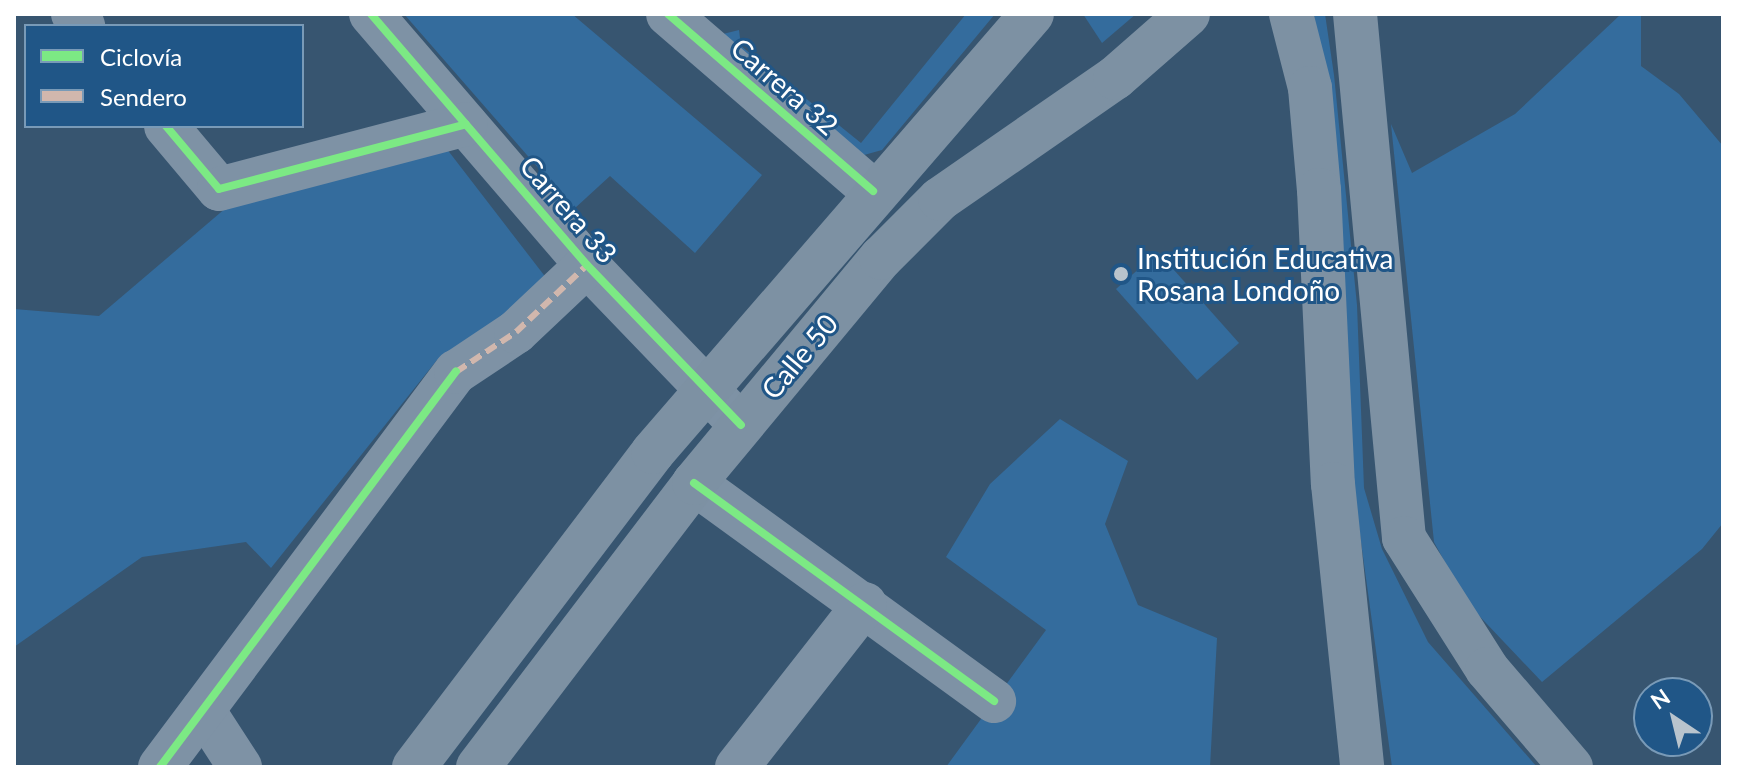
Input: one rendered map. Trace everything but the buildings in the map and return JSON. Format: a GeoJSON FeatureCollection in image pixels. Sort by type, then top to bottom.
{"type":"FeatureCollection","features":[{"type":"Feature","properties":{"kind":"main road","name":"Calle 50"},"geometry":{"type":"LineString","coordinates":[[414,767],[713,382],[873,191],[1032,14]]}},
{"type":"Feature","properties":{"kind":"main road","name":"Calle 50"},"geometry":{"type":"LineString","coordinates":[[478,767],[694,483],[881,258],[940,199],[1115,78],[1188,14]]}},
{"type":"Feature","properties":{"kind":"main road"},"geometry":{"type":"LineString","coordinates":[[1291,14],[1310,88],[1319,190],[1333,484],[1358,760]]}},
{"type":"Feature","properties":{"kind":"main road"},"geometry":{"type":"LineString","coordinates":[[1355,14],[1404,538],[1487,669],[1571,767]]}},
{"type":"Feature","properties":{"kind":"street","name":"Carrera 33"},"geometry":{"type":"LineString","coordinates":[[371,14],[587,265],[713,382],[754,409]]}},
{"type":"Feature","properties":{"kind":"street","name":"Carrera 32"},"geometry":{"type":"LineString","coordinates":[[668,14],[873,191]]}},
{"type":"Feature","properties":{"kind":"street"},"geometry":{"type":"LineString","coordinates":[[168,128],[219,189],[466,124]]}},
{"type":"Feature","properties":{"kind":"street"},"geometry":{"type":"LineString","coordinates":[[160,767],[456,372],[516,332],[587,265]]}},
{"type":"Feature","properties":{"kind":"street"},"geometry":{"type":"LineString","coordinates":[[694,483],[865,604],[994,701]]}},
{"type":"Feature","properties":{"kind":"street"},"geometry":{"type":"LineString","coordinates":[[737,767],[865,604]]}},
{"type":"Feature","properties":{"kind":"street"},"geometry":{"type":"LineString","coordinates":[[203,710],[240,767]]}},
{"type":"Feature","properties":{"kind":"shaded area"},"geometry":{"type":"Polygon","coordinates":[[[404,14],[572,14],[762,175],[695,253],[610,176],[574,209],[404,14]]]}},
{"type":"Feature","properties":{"kind":"shaded area"},"geometry":{"type":"Polygon","coordinates":[[[966,14],[995,14],[882,150],[864,155],[723,34],[739,30],[741,46],[861,143],[966,14]]]}},
{"type":"Feature","properties":{"kind":"shaded area"},"geometry":{"type":"Polygon","coordinates":[[[1083,14],[1136,14],[1102,43],[1083,14]]]}},
{"type":"Feature","properties":{"kind":"shaded area"},"geometry":{"type":"Polygon","coordinates":[[[1314,14],[1325,14],[1334,75],[1357,305],[1364,488],[1382,549],[1428,642],[1537,767],[1392,767],[1353,484],[1314,14]]]}},
{"type":"Feature","properties":{"kind":"shaded area"},"geometry":{"type":"Polygon","coordinates":[[[1641,14],[1641,66],[1679,94],[1723,146],[1723,523],[1702,549],[1542,682],[1467,603],[1434,542],[1391,124],[1412,173],[1515,114],[1620,15],[1641,14]]]}},
{"type":"Feature","properties":{"kind":"shaded area"},"geometry":{"type":"Polygon","coordinates":[[[443,144],[547,279],[503,325],[437,360],[271,568],[246,542],[142,557],[14,647],[14,309],[99,316],[247,190],[443,144]]]}},
{"type":"Feature","properties":{"kind":"shaded area"},"geometry":{"type":"Polygon","coordinates":[[[1158,252],[1239,343],[1197,380],[1116,289],[1158,252]]]}},
{"type":"Feature","properties":{"kind":"shaded area"},"geometry":{"type":"Polygon","coordinates":[[[1060,419],[1128,461],[1105,524],[1138,605],[1217,638],[1210,767],[946,767],[1046,630],[946,557],[990,484],[1060,419]]]}},
{"type":"Feature","properties":{"kind":"marked path"},"geometry":{"type":"LineString","coordinates":[[456,372],[516,332],[587,265]]}},
{"type":"Feature","properties":{"kind":"cycle path"},"geometry":{"type":"LineString","coordinates":[[371,14],[587,265],[741,425]]}},
{"type":"Feature","properties":{"kind":"cycle path"},"geometry":{"type":"LineString","coordinates":[[668,14],[873,191]]}},
{"type":"Feature","properties":{"kind":"cycle path"},"geometry":{"type":"LineString","coordinates":[[168,128],[219,189],[466,124]]}},
{"type":"Feature","properties":{"kind":"cycle path"},"geometry":{"type":"LineString","coordinates":[[160,767],[456,372]]}},
{"type":"Feature","properties":{"kind":"cycle path"},"geometry":{"type":"LineString","coordinates":[[694,483],[994,701]]}},
{"type":"Feature","properties":{"kind":"place","name":"Institución Educativa Rosana Londoño"},"geometry":{"type":"Point","coordinates":[1121,274]}}]}
